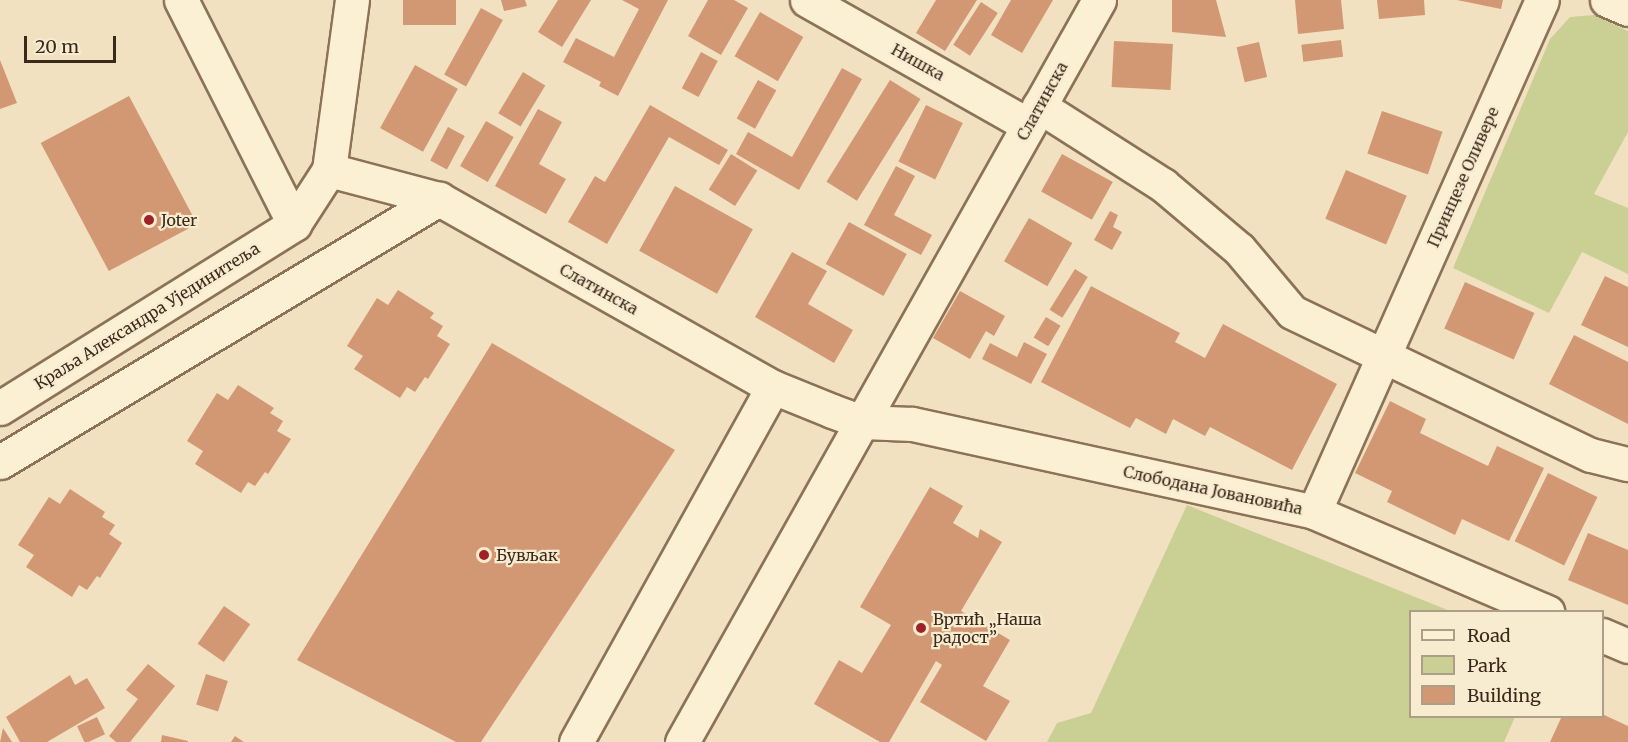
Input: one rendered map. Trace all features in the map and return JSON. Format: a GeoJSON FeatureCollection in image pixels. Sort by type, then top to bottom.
{"type":"FeatureCollection","features":[{"type":"Feature","properties":{"kind":"street"},"geometry":{"type":"LineString","coordinates":[[181,0],[294,224]]}},
{"type":"Feature","properties":{"kind":"street","name":"Краља Александра Ујединитеља"},"geometry":{"type":"LineString","coordinates":[[0,408],[294,224],[329,170],[352,0]]}},
{"type":"Feature","properties":{"kind":"street","name":"Нишка"},"geometry":{"type":"LineString","coordinates":[[807,0],[1163,185],[1239,249],[1292,312],[1384,354]]}},
{"type":"Feature","properties":{"kind":"street","name":"Слатинска"},"geometry":{"type":"LineString","coordinates":[[682,742],[1099,0]]}},
{"type":"Feature","properties":{"kind":"street","name":"Принцезе Оливере"},"geometry":{"type":"LineString","coordinates":[[1314,512],[1542,0]]}},
{"type":"Feature","properties":{"kind":"street"},"geometry":{"type":"LineString","coordinates":[[1607,0],[1628,9]]}},
{"type":"Feature","properties":{"kind":"street","name":"Слатинска"},"geometry":{"type":"LineString","coordinates":[[329,170],[439,199],[773,387],[863,422]]}},
{"type":"Feature","properties":{"kind":"street"},"geometry":{"type":"LineString","coordinates":[[0,462],[439,199]]}},
{"type":"Feature","properties":{"kind":"street"},"geometry":{"type":"LineString","coordinates":[[1384,354],[1591,455],[1628,464]]}},
{"type":"Feature","properties":{"kind":"street"},"geometry":{"type":"LineString","coordinates":[[576,742],[773,387]]}},
{"type":"Feature","properties":{"kind":"street","name":"Слободана Јовановића"},"geometry":{"type":"LineString","coordinates":[[863,422],[912,424],[1314,512],[1542,610]]}},
{"type":"Feature","properties":{"kind":"street"},"geometry":{"type":"LineString","coordinates":[[1604,636],[1628,646]]}},
{"type":"Feature","properties":{"kind":"green space"},"geometry":{"type":"Polygon","coordinates":[[[1594,15],[1628,31],[1628,132],[1594,194],[1628,208],[1628,274],[1582,252],[1549,313],[1453,268],[1550,39],[1570,17],[1594,15]]]}},
{"type":"Feature","properties":{"kind":"green space"},"geometry":{"type":"Polygon","coordinates":[[[1187,505],[1448,610],[1409,610],[1409,718],[1515,718],[1504,742],[1047,742],[1057,723],[1091,713],[1187,505]]]}},
{"type":"Feature","properties":{"kind":"building"},"geometry":{"type":"Polygon","coordinates":[[[403,0],[456,0],[456,25],[403,25],[403,0]]]}},
{"type":"Feature","properties":{"kind":"building"},"geometry":{"type":"Polygon","coordinates":[[[501,0],[525,0],[527,6],[504,11],[501,0]]]}},
{"type":"Feature","properties":{"kind":"building"},"geometry":{"type":"Polygon","coordinates":[[[558,0],[591,0],[562,47],[538,32],[558,0]]]}},
{"type":"Feature","properties":{"kind":"building"},"geometry":{"type":"Polygon","coordinates":[[[622,0],[668,0],[618,96],[599,86],[601,82],[563,62],[576,38],[614,57],[639,9],[622,0]]]}},
{"type":"Feature","properties":{"kind":"building"},"geometry":{"type":"Polygon","coordinates":[[[708,0],[734,0],[748,8],[721,55],[688,36],[708,0]]]}},
{"type":"Feature","properties":{"kind":"building"},"geometry":{"type":"Polygon","coordinates":[[[936,0],[977,0],[945,51],[916,33],[936,0]]]}},
{"type":"Feature","properties":{"kind":"building"},"geometry":{"type":"Polygon","coordinates":[[[1011,0],[1053,0],[1022,53],[991,35],[1011,0]]]}},
{"type":"Feature","properties":{"kind":"building"},"geometry":{"type":"Polygon","coordinates":[[[1172,0],[1216,0],[1226,37],[1172,32],[1172,0]]]}},
{"type":"Feature","properties":{"kind":"building"},"geometry":{"type":"Polygon","coordinates":[[[1295,0],[1341,0],[1344,29],[1298,34],[1295,0]]]}},
{"type":"Feature","properties":{"kind":"building"},"geometry":{"type":"Polygon","coordinates":[[[1377,0],[1424,0],[1425,15],[1379,19],[1377,0]]]}},
{"type":"Feature","properties":{"kind":"building"},"geometry":{"type":"Polygon","coordinates":[[[1457,0],[1503,0],[1501,9],[1457,0]]]}},
{"type":"Feature","properties":{"kind":"building"},"geometry":{"type":"Polygon","coordinates":[[[981,2],[998,13],[970,56],[953,45],[981,2]]]}},
{"type":"Feature","properties":{"kind":"building"},"geometry":{"type":"Polygon","coordinates":[[[481,8],[503,20],[466,87],[444,74],[481,8]]]}},
{"type":"Feature","properties":{"kind":"building"},"geometry":{"type":"Polygon","coordinates":[[[760,12],[803,37],[778,81],[734,56],[760,12]]]}},
{"type":"Feature","properties":{"kind":"building"},"geometry":{"type":"Polygon","coordinates":[[[1341,40],[1343,57],[1303,62],[1301,45],[1341,40]]]}},
{"type":"Feature","properties":{"kind":"building"},"geometry":{"type":"Polygon","coordinates":[[[1114,41],[1173,44],[1171,90],[1112,87],[1114,41]]]}},
{"type":"Feature","properties":{"kind":"building"},"geometry":{"type":"Polygon","coordinates":[[[1259,42],[1267,77],[1245,82],[1237,47],[1259,42]]]}},
{"type":"Feature","properties":{"kind":"building"},"geometry":{"type":"Polygon","coordinates":[[[701,52],[718,61],[699,97],[682,88],[701,52]]]}},
{"type":"Feature","properties":{"kind":"building"},"geometry":{"type":"Polygon","coordinates":[[[0,60],[17,103],[0,109],[0,60]]]}},
{"type":"Feature","properties":{"kind":"building"},"geometry":{"type":"Polygon","coordinates":[[[415,65],[458,89],[423,152],[380,128],[415,65]]]}},
{"type":"Feature","properties":{"kind":"building"},"geometry":{"type":"Polygon","coordinates":[[[842,68],[862,79],[799,190],[736,154],[748,132],[792,157],[842,68]]]}},
{"type":"Feature","properties":{"kind":"building"},"geometry":{"type":"Polygon","coordinates":[[[523,72],[545,85],[521,127],[498,113],[523,72]]]}},
{"type":"Feature","properties":{"kind":"building"},"geometry":{"type":"Polygon","coordinates":[[[758,80],[776,90],[755,129],[737,118],[758,80]]]}},
{"type":"Feature","properties":{"kind":"building"},"geometry":{"type":"Polygon","coordinates":[[[890,80],[921,99],[857,201],[826,182],[890,80]]]}},
{"type":"Feature","properties":{"kind":"building"},"geometry":{"type":"Polygon","coordinates":[[[129,96],[197,224],[109,271],[41,143],[129,96]]]}},
{"type":"Feature","properties":{"kind":"building"},"geometry":{"type":"Polygon","coordinates":[[[650,105],[728,150],[719,165],[669,137],[607,244],[568,222],[595,176],[605,182],[650,105]]]}},
{"type":"Feature","properties":{"kind":"building"},"geometry":{"type":"Polygon","coordinates":[[[926,105],[963,123],[935,180],[898,162],[926,105]]]}},
{"type":"Feature","properties":{"kind":"building"},"geometry":{"type":"Polygon","coordinates":[[[538,109],[562,122],[539,164],[566,179],[546,214],[495,186],[538,109]]]}},
{"type":"Feature","properties":{"kind":"building"},"geometry":{"type":"Polygon","coordinates":[[[1382,111],[1443,132],[1428,174],[1367,154],[1382,111]]]}},
{"type":"Feature","properties":{"kind":"building"},"geometry":{"type":"Polygon","coordinates":[[[486,121],[514,137],[488,182],[460,166],[486,121]]]}},
{"type":"Feature","properties":{"kind":"building"},"geometry":{"type":"Polygon","coordinates":[[[448,127],[465,136],[447,169],[430,161],[448,127]]]}},
{"type":"Feature","properties":{"kind":"building"},"geometry":{"type":"Polygon","coordinates":[[[731,154],[757,170],[735,206],[709,190],[731,154]]]}},
{"type":"Feature","properties":{"kind":"building"},"geometry":{"type":"Polygon","coordinates":[[[1062,154],[1113,182],[1092,220],[1041,192],[1062,154]]]}},
{"type":"Feature","properties":{"kind":"building"},"geometry":{"type":"Polygon","coordinates":[[[896,166],[915,176],[894,215],[932,235],[921,255],[864,225],[896,166]]]}},
{"type":"Feature","properties":{"kind":"building"},"geometry":{"type":"Polygon","coordinates":[[[1346,170],[1407,196],[1386,245],[1325,219],[1346,170]]]}},
{"type":"Feature","properties":{"kind":"building"},"geometry":{"type":"Polygon","coordinates":[[[675,186],[753,229],[717,294],[639,251],[675,186]]]}},
{"type":"Feature","properties":{"kind":"building"},"geometry":{"type":"Polygon","coordinates":[[[1110,211],[1118,215],[1113,227],[1122,232],[1112,250],[1094,240],[1110,211]]]}},
{"type":"Feature","properties":{"kind":"building"},"geometry":{"type":"Polygon","coordinates":[[[1029,218],[1072,243],[1047,286],[1004,261],[1029,218]]]}},
{"type":"Feature","properties":{"kind":"building"},"geometry":{"type":"Polygon","coordinates":[[[849,222],[907,254],[883,296],[826,264],[849,222]]]}},
{"type":"Feature","properties":{"kind":"building"},"geometry":{"type":"Polygon","coordinates":[[[792,252],[827,271],[808,304],[853,330],[834,363],[755,317],[792,252]]]}},
{"type":"Feature","properties":{"kind":"building"},"geometry":{"type":"Polygon","coordinates":[[[1075,269],[1088,277],[1062,318],[1050,310],[1075,269]]]}},
{"type":"Feature","properties":{"kind":"building"},"geometry":{"type":"Polygon","coordinates":[[[1605,276],[1628,287],[1628,347],[1581,325],[1605,276]]]}},
{"type":"Feature","properties":{"kind":"building"},"geometry":{"type":"Polygon","coordinates":[[[1465,282],[1534,313],[1514,360],[1444,329],[1465,282]]]}},
{"type":"Feature","properties":{"kind":"building"},"geometry":{"type":"Polygon","coordinates":[[[1091,286],[1180,333],[1175,342],[1205,358],[1223,324],[1337,384],[1292,470],[1210,427],[1205,436],[1173,419],[1166,434],[1136,418],[1130,428],[1041,382],[1091,286]]]}},
{"type":"Feature","properties":{"kind":"building"},"geometry":{"type":"Polygon","coordinates":[[[398,290],[434,313],[430,318],[443,326],[437,336],[450,344],[428,379],[425,377],[415,392],[407,387],[400,398],[354,369],[363,356],[347,346],[377,298],[388,305],[398,290]]]}},
{"type":"Feature","properties":{"kind":"building"},"geometry":{"type":"Polygon","coordinates":[[[960,291],[1005,316],[994,336],[986,331],[970,359],[933,338],[960,291]]]}},
{"type":"Feature","properties":{"kind":"building"},"geometry":{"type":"Polygon","coordinates":[[[1046,317],[1061,326],[1048,346],[1034,338],[1046,317]]]}},
{"type":"Feature","properties":{"kind":"building"},"geometry":{"type":"Polygon","coordinates":[[[1574,335],[1628,362],[1628,424],[1549,384],[1574,335]]]}},
{"type":"Feature","properties":{"kind":"building"},"geometry":{"type":"Polygon","coordinates":[[[1024,342],[1047,354],[1031,384],[982,359],[990,343],[1017,357],[1024,342]]]}},
{"type":"Feature","properties":{"kind":"building","name":"Бувљак"},"geometry":{"type":"Polygon","coordinates":[[[492,343],[675,450],[481,742],[456,742],[297,660],[492,343]]]}},
{"type":"Feature","properties":{"kind":"building"},"geometry":{"type":"Polygon","coordinates":[[[238,385],[274,408],[270,413],[283,421],[277,431],[291,439],[268,474],[265,472],[255,486],[248,482],[241,493],[195,464],[203,451],[187,441],[217,393],[228,400],[238,385]]]}},
{"type":"Feature","properties":{"kind":"building"},"geometry":{"type":"Polygon","coordinates":[[[1390,401],[1426,419],[1420,433],[1488,466],[1497,446],[1544,468],[1509,541],[1462,519],[1455,535],[1387,502],[1392,491],[1355,473],[1390,401]]]}},
{"type":"Feature","properties":{"kind":"building"},"geometry":{"type":"Polygon","coordinates":[[[1548,473],[1597,497],[1564,565],[1515,541],[1548,473]]]}},
{"type":"Feature","properties":{"kind":"building"},"geometry":{"type":"Polygon","coordinates":[[[930,487],[963,506],[953,523],[978,538],[980,529],[1002,542],[961,611],[1010,640],[983,686],[1010,701],[986,741],[920,702],[942,665],[936,661],[889,742],[880,742],[814,704],[839,660],[862,673],[891,625],[860,607],[930,487]]]}},
{"type":"Feature","properties":{"kind":"building"},"geometry":{"type":"Polygon","coordinates":[[[70,489],[105,512],[102,517],[115,525],[109,534],[122,543],[100,578],[97,576],[87,590],[79,585],[72,597],[26,567],[34,555],[18,545],[49,497],[60,504],[70,489]]]}},
{"type":"Feature","properties":{"kind":"building"},"geometry":{"type":"Polygon","coordinates":[[[1588,533],[1628,550],[1628,605],[1568,580],[1588,533]]]}},
{"type":"Feature","properties":{"kind":"building"},"geometry":{"type":"Polygon","coordinates":[[[224,606],[250,624],[224,662],[198,644],[224,606]]]}},
{"type":"Feature","properties":{"kind":"building"},"geometry":{"type":"Polygon","coordinates":[[[148,664],[175,686],[130,742],[116,742],[109,736],[138,699],[126,690],[148,664]]]}},
{"type":"Feature","properties":{"kind":"building"},"geometry":{"type":"Polygon","coordinates":[[[206,674],[228,681],[218,712],[196,704],[206,674]]]}},
{"type":"Feature","properties":{"kind":"building"},"geometry":{"type":"Polygon","coordinates":[[[70,675],[75,685],[87,678],[105,708],[47,742],[20,742],[6,717],[70,675]]]}},
{"type":"Feature","properties":{"kind":"building"},"geometry":{"type":"Polygon","coordinates":[[[1604,715],[1628,726],[1628,742],[1550,742],[1561,718],[1604,718],[1604,715]]]}},
{"type":"Feature","properties":{"kind":"building"},"geometry":{"type":"Polygon","coordinates":[[[97,717],[105,734],[84,742],[77,726],[97,717]]]}},
{"type":"Feature","properties":{"kind":"building"},"geometry":{"type":"Polygon","coordinates":[[[3,728],[12,742],[0,742],[3,728]]]}},
{"type":"Feature","properties":{"kind":"building"},"geometry":{"type":"Polygon","coordinates":[[[162,735],[188,741],[188,742],[161,742],[162,735]]]}},
{"type":"Feature","properties":{"kind":"building"},"geometry":{"type":"Polygon","coordinates":[[[235,736],[244,742],[231,742],[235,736]]]}},
{"type":"Feature","properties":{"kind":"place","name":"Joter"},"geometry":{"type":"Point","coordinates":[149,220]}},
{"type":"Feature","properties":{"kind":"place","name":"Бувљак"},"geometry":{"type":"Point","coordinates":[484,555]}},
{"type":"Feature","properties":{"kind":"place","name":"Вртић „Наша радост”"},"geometry":{"type":"Point","coordinates":[921,628]}}]}
